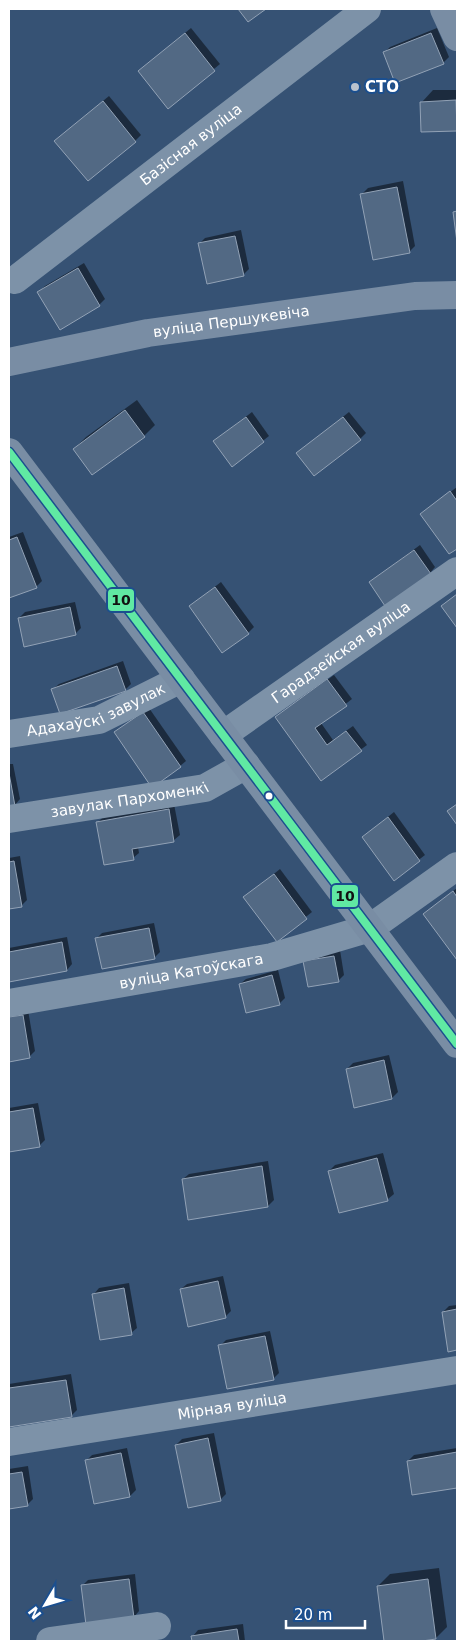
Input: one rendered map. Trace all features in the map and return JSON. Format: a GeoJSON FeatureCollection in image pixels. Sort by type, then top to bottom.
{"type":"FeatureCollection","features":[{"type":"Feature","properties":{"kind":"main road"},"geometry":{"type":"LineString","coordinates":[[444,9],[457,37]]}},
{"type":"Feature","properties":{"kind":"main road","name":"вуліца Першукевіча"},"geometry":{"type":"LineString","coordinates":[[9,362],[148,333],[415,296],[457,295]]}},
{"type":"Feature","properties":{"kind":"main road"},"geometry":{"type":"LineString","coordinates":[[9,452],[457,1044]]}},
{"type":"Feature","properties":{"kind":"street","name":"Базісная вуліца"},"geometry":{"type":"LineString","coordinates":[[15,280],[367,9]]}},
{"type":"Feature","properties":{"kind":"street","name":"Гарадзейская вуліца"},"geometry":{"type":"LineString","coordinates":[[224,735],[457,571]]}},
{"type":"Feature","properties":{"kind":"street","name":"Адахаўскі завулак"},"geometry":{"type":"LineString","coordinates":[[9,734],[98,720],[181,679]]}},
{"type":"Feature","properties":{"kind":"street","name":"завулак Пархоменкі"},"geometry":{"type":"LineString","coordinates":[[9,820],[205,788],[246,765]]}},
{"type":"Feature","properties":{"kind":"street","name":"вуліца Катоўскага"},"geometry":{"type":"LineString","coordinates":[[9,1003],[272,957],[370,928],[457,866]]}},
{"type":"Feature","properties":{"kind":"street","name":"Мірная вуліца"},"geometry":{"type":"LineString","coordinates":[[9,1442],[457,1370]]}},
{"type":"Feature","properties":{"kind":"street"},"geometry":{"type":"LineString","coordinates":[[50,1641],[157,1626]]}},
{"type":"Feature","properties":{"kind":"building"},"geometry":{"type":"Polygon","coordinates":[[[238,9],[266,9],[248,22],[238,9]]]}},
{"type":"Feature","properties":{"kind":"building"},"geometry":{"type":"Polygon","coordinates":[[[185,33],[215,71],[168,109],[138,71],[185,33]]]}},
{"type":"Feature","properties":{"kind":"building"},"geometry":{"type":"Polygon","coordinates":[[[431,33],[444,64],[395,83],[383,52],[431,33]]]}},
{"type":"Feature","properties":{"kind":"building"},"geometry":{"type":"Polygon","coordinates":[[[456,100],[457,131],[421,132],[420,102],[456,100]]]}},
{"type":"Feature","properties":{"kind":"building"},"geometry":{"type":"Polygon","coordinates":[[[103,101],[136,142],[88,181],[54,141],[103,101]]]}},
{"type":"Feature","properties":{"kind":"building"},"geometry":{"type":"Polygon","coordinates":[[[397,187],[410,253],[373,260],[360,194],[397,187]]]}},
{"type":"Feature","properties":{"kind":"building"},"geometry":{"type":"Polygon","coordinates":[[[457,211],[457,242],[453,212],[457,211]]]}},
{"type":"Feature","properties":{"kind":"building"},"geometry":{"type":"Polygon","coordinates":[[[235,236],[244,276],[207,284],[198,243],[235,236]]]}},
{"type":"Feature","properties":{"kind":"building"},"geometry":{"type":"Polygon","coordinates":[[[78,268],[100,306],[60,330],[37,292],[78,268]]]}},
{"type":"Feature","properties":{"kind":"building"},"geometry":{"type":"Polygon","coordinates":[[[125,410],[145,437],[92,475],[73,449],[125,410]]]}},
{"type":"Feature","properties":{"kind":"building"},"geometry":{"type":"Polygon","coordinates":[[[246,417],[264,442],[232,467],[213,441],[246,417]]]}},
{"type":"Feature","properties":{"kind":"building"},"geometry":{"type":"Polygon","coordinates":[[[343,417],[361,440],[314,476],[296,453],[343,417]]]}},
{"type":"Feature","properties":{"kind":"building"},"geometry":{"type":"Polygon","coordinates":[[[450,491],[457,501],[457,549],[449,554],[420,514],[450,491]]]}},
{"type":"Feature","properties":{"kind":"building"},"geometry":{"type":"Polygon","coordinates":[[[17,537],[37,588],[9,598],[9,540],[17,537]]]}},
{"type":"Feature","properties":{"kind":"building"},"geometry":{"type":"Polygon","coordinates":[[[414,550],[431,574],[385,606],[369,582],[414,550]]]}},
{"type":"Feature","properties":{"kind":"building"},"geometry":{"type":"Polygon","coordinates":[[[215,587],[249,634],[222,653],[189,606],[215,587]]]}},
{"type":"Feature","properties":{"kind":"building"},"geometry":{"type":"Polygon","coordinates":[[[457,594],[457,628],[441,606],[457,594]]]}},
{"type":"Feature","properties":{"kind":"building"},"geometry":{"type":"Polygon","coordinates":[[[70,607],[76,635],[24,647],[18,618],[70,607]]]}},
{"type":"Feature","properties":{"kind":"building"},"geometry":{"type":"Polygon","coordinates":[[[117,666],[126,691],[60,714],[51,689],[117,666]]]}},
{"type":"Feature","properties":{"kind":"building"},"geometry":{"type":"Polygon","coordinates":[[[327,679],[347,706],[315,728],[327,745],[346,731],[362,751],[321,781],[275,717],[327,679]]]}},
{"type":"Feature","properties":{"kind":"building"},"geometry":{"type":"Polygon","coordinates":[[[143,712],[181,767],[152,788],[114,732],[143,712]]]}},
{"type":"Feature","properties":{"kind":"building"},"geometry":{"type":"Polygon","coordinates":[[[9,773],[15,806],[9,807],[9,773]]]}},
{"type":"Feature","properties":{"kind":"building"},"geometry":{"type":"Polygon","coordinates":[[[457,804],[457,825],[447,811],[457,804]]]}},
{"type":"Feature","properties":{"kind":"building"},"geometry":{"type":"Polygon","coordinates":[[[169,809],[174,842],[132,849],[134,860],[104,865],[96,822],[169,809]]]}},
{"type":"Feature","properties":{"kind":"building"},"geometry":{"type":"Polygon","coordinates":[[[388,817],[420,861],[394,881],[362,837],[388,817]]]}},
{"type":"Feature","properties":{"kind":"building"},"geometry":{"type":"Polygon","coordinates":[[[14,861],[22,907],[9,909],[9,862],[14,861]]]}},
{"type":"Feature","properties":{"kind":"building"},"geometry":{"type":"Polygon","coordinates":[[[274,874],[307,919],[277,942],[243,897],[274,874]]]}},
{"type":"Feature","properties":{"kind":"building"},"geometry":{"type":"Polygon","coordinates":[[[453,891],[457,897],[457,960],[423,914],[453,891]]]}},
{"type":"Feature","properties":{"kind":"building"},"geometry":{"type":"Polygon","coordinates":[[[149,928],[155,959],[102,969],[95,938],[149,928]]]}},
{"type":"Feature","properties":{"kind":"building"},"geometry":{"type":"Polygon","coordinates":[[[62,942],[67,971],[9,982],[9,952],[62,942]]]}},
{"type":"Feature","properties":{"kind":"building"},"geometry":{"type":"Polygon","coordinates":[[[334,956],[339,982],[308,987],[303,961],[334,956]]]}},
{"type":"Feature","properties":{"kind":"building"},"geometry":{"type":"Polygon","coordinates":[[[272,975],[280,1005],[246,1013],[239,984],[272,975]]]}},
{"type":"Feature","properties":{"kind":"building"},"geometry":{"type":"Polygon","coordinates":[[[23,1015],[30,1058],[9,1062],[9,1017],[23,1015]]]}},
{"type":"Feature","properties":{"kind":"building"},"geometry":{"type":"Polygon","coordinates":[[[384,1060],[392,1099],[354,1108],[346,1069],[384,1060]]]}},
{"type":"Feature","properties":{"kind":"building"},"geometry":{"type":"Polygon","coordinates":[[[33,1108],[40,1147],[9,1152],[9,1112],[33,1108]]]}},
{"type":"Feature","properties":{"kind":"building"},"geometry":{"type":"Polygon","coordinates":[[[377,1158],[388,1201],[339,1213],[328,1171],[377,1158]]]}},
{"type":"Feature","properties":{"kind":"building"},"geometry":{"type":"Polygon","coordinates":[[[262,1166],[268,1207],[188,1220],[182,1179],[262,1166]]]}},
{"type":"Feature","properties":{"kind":"building"},"geometry":{"type":"Polygon","coordinates":[[[218,1281],[226,1318],[188,1327],[180,1289],[218,1281]]]}},
{"type":"Feature","properties":{"kind":"building"},"geometry":{"type":"Polygon","coordinates":[[[124,1288],[132,1335],[100,1340],[92,1294],[124,1288]]]}},
{"type":"Feature","properties":{"kind":"building"},"geometry":{"type":"Polygon","coordinates":[[[457,1309],[457,1350],[448,1352],[442,1312],[457,1309]]]}},
{"type":"Feature","properties":{"kind":"building"},"geometry":{"type":"Polygon","coordinates":[[[265,1336],[274,1380],[227,1389],[218,1345],[265,1336]]]}},
{"type":"Feature","properties":{"kind":"building"},"geometry":{"type":"Polygon","coordinates":[[[66,1380],[72,1417],[9,1427],[9,1388],[66,1380]]]}},
{"type":"Feature","properties":{"kind":"building"},"geometry":{"type":"Polygon","coordinates":[[[208,1438],[221,1501],[188,1508],[175,1445],[208,1438]]]}},
{"type":"Feature","properties":{"kind":"building"},"geometry":{"type":"Polygon","coordinates":[[[457,1452],[457,1488],[412,1495],[407,1461],[457,1452]]]}},
{"type":"Feature","properties":{"kind":"building"},"geometry":{"type":"Polygon","coordinates":[[[121,1453],[130,1497],[94,1504],[85,1460],[121,1453]]]}},
{"type":"Feature","properties":{"kind":"building"},"geometry":{"type":"Polygon","coordinates":[[[22,1472],[28,1506],[9,1509],[9,1474],[22,1472]]]}},
{"type":"Feature","properties":{"kind":"building"},"geometry":{"type":"Polygon","coordinates":[[[129,1579],[134,1618],[86,1625],[81,1585],[129,1579]]]}},
{"type":"Feature","properties":{"kind":"building"},"geometry":{"type":"Polygon","coordinates":[[[428,1579],[436,1639],[384,1641],[377,1586],[428,1579]]]}},
{"type":"Feature","properties":{"kind":"building"},"geometry":{"type":"Polygon","coordinates":[[[237,1629],[239,1641],[192,1641],[191,1636],[237,1629]]]}},
{"type":"Feature","properties":{"kind":"transit line","name":"10"},"geometry":{"type":"LineString","coordinates":[[9,452],[457,1044]]}},
{"type":"Feature","properties":{"kind":"place","name":"СТО"},"geometry":{"type":"Point","coordinates":[355,87]}}]}
